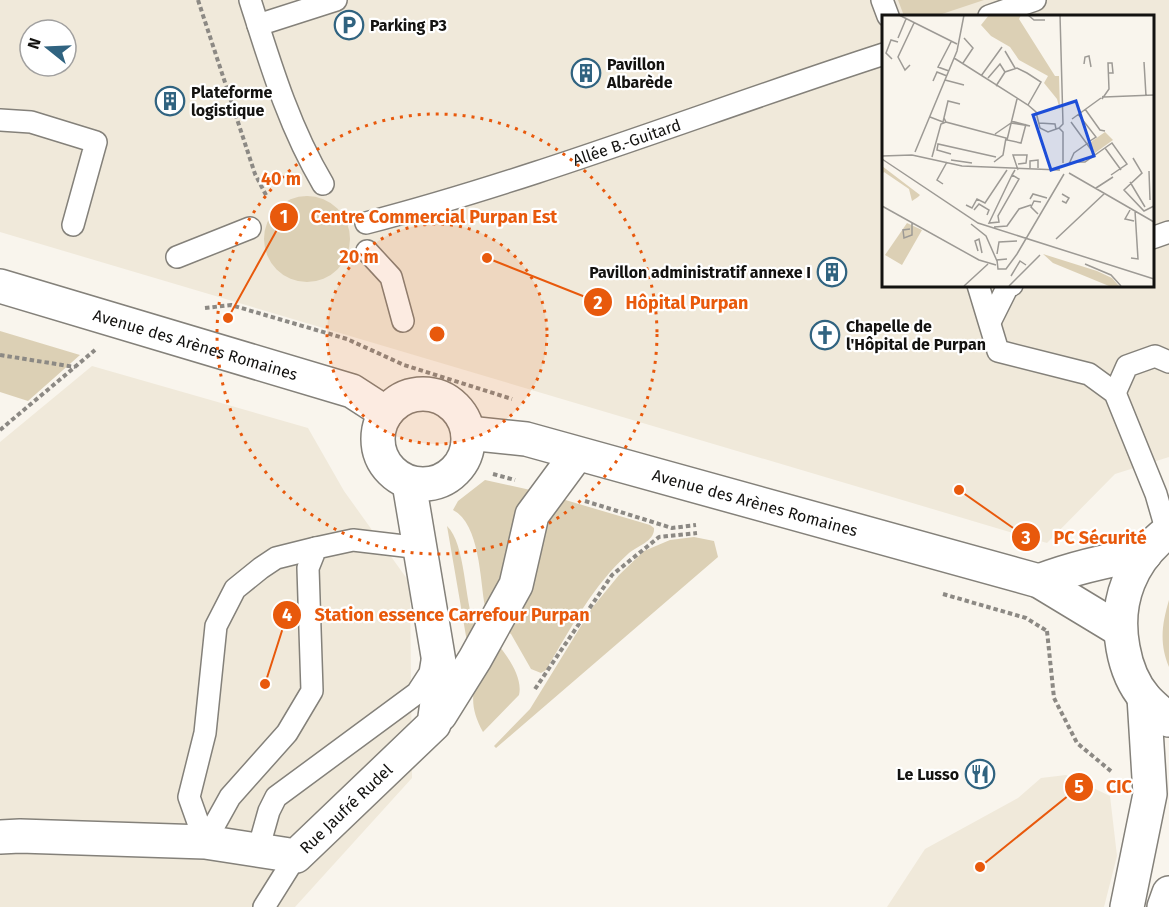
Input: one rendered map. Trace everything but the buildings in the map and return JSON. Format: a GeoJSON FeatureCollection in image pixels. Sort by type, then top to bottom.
{"type":"FeatureCollection","features":[{"type":"Feature","properties":{"kind":"main road","name":"Avenue des Arènes Romaines"},"geometry":{"type":"LineString","coordinates":[[0,286],[352,391],[386,413]]}},
{"type":"Feature","properties":{"kind":"main road"},"geometry":{"type":"LineString","coordinates":[[421,394],[434,395],[457,409],[468,433],[468,447],[461,465],[447,478],[428,485],[409,483],[394,475],[383,462],[378,445],[379,428],[386,413],[408,397],[421,394]]}},
{"type":"Feature","properties":{"kind":"main road","name":"Avenue des Arènes Romaines"},"geometry":{"type":"LineString","coordinates":[[468,433],[526,439],[1039,581],[1120,630]]}},
{"type":"Feature","properties":{"kind":"main road","name":"Rue Jaufré Rudel"},"geometry":{"type":"LineString","coordinates":[[0,837],[205,842],[296,856],[434,724],[475,659],[516,585],[532,514],[577,454]]}},
{"type":"Feature","properties":{"kind":"main road"},"geometry":{"type":"LineString","coordinates":[[409,483],[441,674],[434,724]]}},
{"type":"Feature","properties":{"kind":"main road"},"geometry":{"type":"LineString","coordinates":[[1039,581],[1160,539]]}},
{"type":"Feature","properties":{"kind":"main road"},"geometry":{"type":"LineString","coordinates":[[1160,539],[1133,570],[1125,590],[1120,630],[1126,665],[1144,696],[1169,720]]}},
{"type":"Feature","properties":{"kind":"main road"},"geometry":{"type":"LineString","coordinates":[[1127,907],[1149,794],[1144,696]]}},
{"type":"Feature","properties":{"kind":"main road"},"geometry":{"type":"LineString","coordinates":[[1164,907],[1169,894]]}},
{"type":"Feature","properties":{"kind":"lane"},"geometry":{"type":"LineString","coordinates":[[250,0],[280,92],[300,143],[322,184]]}},
{"type":"Feature","properties":{"kind":"lane"},"geometry":{"type":"LineString","coordinates":[[258,25],[336,0]]}},
{"type":"Feature","properties":{"kind":"lane"},"geometry":{"type":"LineString","coordinates":[[882,0],[888,15]]}},
{"type":"Feature","properties":{"kind":"lane"},"geometry":{"type":"LineString","coordinates":[[992,15],[1035,0]]}},
{"type":"Feature","properties":{"kind":"lane","name":"Allée B.-Guitard"},"geometry":{"type":"LineString","coordinates":[[366,223],[425,207],[701,117],[882,55]]}},
{"type":"Feature","properties":{"kind":"lane"},"geometry":{"type":"LineString","coordinates":[[0,120],[31,122],[96,142],[73,225]]}},
{"type":"Feature","properties":{"kind":"lane"},"geometry":{"type":"LineString","coordinates":[[177,257],[250,228]]}},
{"type":"Feature","properties":{"kind":"lane"},"geometry":{"type":"LineString","coordinates":[[1154,237],[1169,232]]}},
{"type":"Feature","properties":{"kind":"lane"},"geometry":{"type":"LineString","coordinates":[[367,251],[391,277],[403,321]]}},
{"type":"Feature","properties":{"kind":"lane"},"geometry":{"type":"LineString","coordinates":[[978,286],[998,351],[1089,374],[1115,393],[1156,494],[1160,539]]}},
{"type":"Feature","properties":{"kind":"lane"},"geometry":{"type":"LineString","coordinates":[[990,322],[1008,286]]}},
{"type":"Feature","properties":{"kind":"lane"},"geometry":{"type":"LineString","coordinates":[[1115,393],[1127,366],[1155,356],[1169,362]]}},
{"type":"Feature","properties":{"kind":"lane"},"geometry":{"type":"LineString","coordinates":[[205,842],[189,797],[205,733],[216,626],[235,589],[276,558],[353,540],[421,549]]}},
{"type":"Feature","properties":{"kind":"lane"},"geometry":{"type":"LineString","coordinates":[[205,842],[230,797],[287,733],[312,691],[308,568],[316,548]]}},
{"type":"Feature","properties":{"kind":"lane"},"geometry":{"type":"LineString","coordinates":[[258,850],[268,811],[276,797],[417,693],[430,673],[436,643]]}},
{"type":"Feature","properties":{"kind":"lane"},"geometry":{"type":"LineString","coordinates":[[264,907],[296,856]]}},
{"type":"Feature","properties":{"kind":"path"},"geometry":{"type":"LineString","coordinates":[[198,0],[255,174],[267,197]]}},
{"type":"Feature","properties":{"kind":"path"},"geometry":{"type":"LineString","coordinates":[[0,430],[98,348]]}},
{"type":"Feature","properties":{"kind":"path"},"geometry":{"type":"LineString","coordinates":[[0,355],[75,367]]}},
{"type":"Feature","properties":{"kind":"path"},"geometry":{"type":"LineString","coordinates":[[461,465],[672,528],[699,525]]}},
{"type":"Feature","properties":{"kind":"path"},"geometry":{"type":"LineString","coordinates":[[536,688],[612,574],[658,537],[697,533]]}},
{"type":"Feature","properties":{"kind":"path"},"geometry":{"type":"LineString","coordinates":[[936,592],[1026,618],[1047,632],[1054,698],[1077,742],[1113,773]]}},
{"type":"Feature","properties":{"kind":"shaded area"},"geometry":{"type":"Polygon","coordinates":[[[0,0],[1169,0],[1169,457],[1115,474],[1047,543],[0,232],[0,0]]]}},
{"type":"Feature","properties":{"kind":"shaded area"},"geometry":{"type":"Polygon","coordinates":[[[898,0],[984,0],[939,15],[904,15],[898,0]]]}},
{"type":"Feature","properties":{"kind":"shaded area"},"geometry":{"type":"Polygon","coordinates":[[[307,196],[331,203],[343,215],[350,239],[343,263],[331,275],[307,282],[283,275],[271,263],[264,239],[271,215],[283,203],[307,196]]]}},
{"type":"Feature","properties":{"kind":"shaded area"},"geometry":{"type":"Polygon","coordinates":[[[0,331],[80,355],[28,401],[0,392],[0,331]]]}},
{"type":"Feature","properties":{"kind":"shaded area"},"geometry":{"type":"Polygon","coordinates":[[[92,366],[308,428],[344,491],[410,583],[412,778],[295,907],[0,907],[0,442],[92,366]]]}},
{"type":"Feature","properties":{"kind":"shaded area"},"geometry":{"type":"Polygon","coordinates":[[[485,480],[535,491],[516,565],[485,607],[474,540],[462,517],[453,510],[458,501],[485,480]]]}},
{"type":"Feature","properties":{"kind":"shaded area"},"geometry":{"type":"Polygon","coordinates":[[[562,499],[650,525],[654,528],[654,533],[649,540],[629,553],[604,579],[583,608],[546,670],[541,673],[531,669],[511,634],[502,628],[539,538],[562,499]]]}},
{"type":"Feature","properties":{"kind":"shaded area"},"geometry":{"type":"Polygon","coordinates":[[[447,526],[458,546],[475,627],[467,642],[447,526]]]}},
{"type":"Feature","properties":{"kind":"shaded area"},"geometry":{"type":"Polygon","coordinates":[[[694,537],[714,541],[718,557],[496,748],[494,746],[530,709],[592,608],[619,575],[644,551],[670,540],[694,537]]]}},
{"type":"Feature","properties":{"kind":"shaded area"},"geometry":{"type":"Polygon","coordinates":[[[1169,600],[1169,667],[1164,650],[1163,634],[1169,600]]]}},
{"type":"Feature","properties":{"kind":"shaded area"},"geometry":{"type":"Polygon","coordinates":[[[499,646],[517,676],[519,695],[483,732],[477,719],[473,697],[484,667],[499,646]]]}},
{"type":"Feature","properties":{"kind":"shaded area"},"geometry":{"type":"Polygon","coordinates":[[[1066,775],[1110,796],[1117,856],[1104,907],[887,907],[925,849],[1018,798],[1041,778],[1066,775]]]}},
{"type":"Feature","properties":{"kind":"place","name":"Parking P3"},"geometry":{"type":"Point","coordinates":[349,25]}},
{"type":"Feature","properties":{"kind":"place","name":"Pavillon Albarède"},"geometry":{"type":"Point","coordinates":[586,73]}},
{"type":"Feature","properties":{"kind":"place","name":"Plateforme logistique"},"geometry":{"type":"Point","coordinates":[170,101]}},
{"type":"Feature","properties":{"kind":"place","name":"Hôpital Purpan"},"geometry":{"type":"Point","coordinates":[487,258]}},
{"type":"Feature","properties":{"kind":"place","name":"Pavillon administratif annexe I"},"geometry":{"type":"Point","coordinates":[832,272]}},
{"type":"Feature","properties":{"kind":"place","name":"Centre Commercial Purpan Est"},"geometry":{"type":"Point","coordinates":[228,318]}},
{"type":"Feature","properties":{"kind":"place","name":"Chapelle de l'Hôpital de Purpan"},"geometry":{"type":"Point","coordinates":[825,335]}},
{"type":"Feature","properties":{"kind":"place","name":"PC Sécurité"},"geometry":{"type":"Point","coordinates":[959,490]}},
{"type":"Feature","properties":{"kind":"place","name":"Station essence Carrefour Purpan"},"geometry":{"type":"Point","coordinates":[265,684]}},
{"type":"Feature","properties":{"kind":"place","name":"Le Lusso"},"geometry":{"type":"Point","coordinates":[980,774]}},
{"type":"Feature","properties":{"kind":"place","name":"CIC"},"geometry":{"type":"Point","coordinates":[980,867]}}]}
